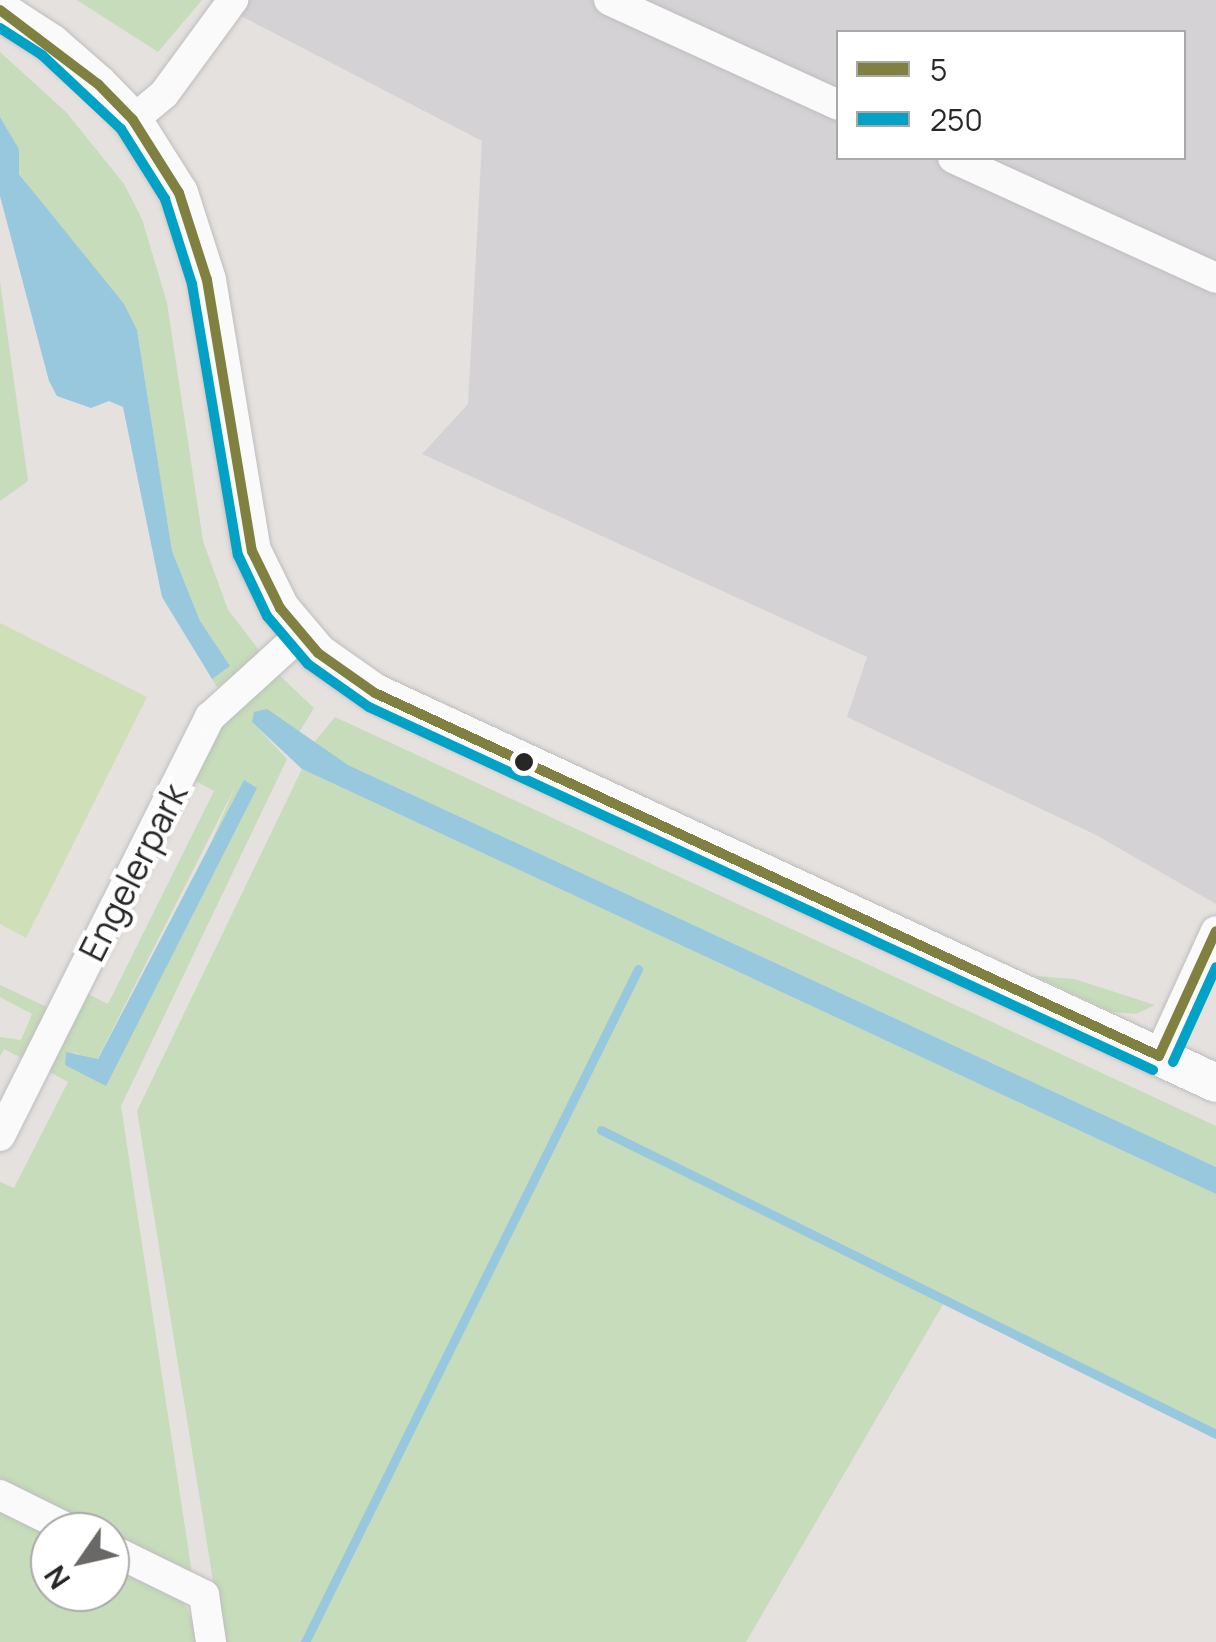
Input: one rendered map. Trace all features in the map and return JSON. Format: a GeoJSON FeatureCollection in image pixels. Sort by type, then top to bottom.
{"type":"FeatureCollection","features":[{"type":"Feature","properties":{"kind":"street"},"geometry":{"type":"LineString","coordinates":[[133,120],[164,94],[234,0]]}},
{"type":"Feature","properties":{"kind":"street"},"geometry":{"type":"LineString","coordinates":[[609,0],[836,104]]}},
{"type":"Feature","properties":{"kind":"street"},"geometry":{"type":"LineString","coordinates":[[0,10],[52,43],[133,120],[170,177],[195,233],[243,520],[266,584],[300,636],[375,694],[1216,1082]]}},
{"type":"Feature","properties":{"kind":"street"},"geometry":{"type":"LineString","coordinates":[[957,160],[1216,278]]}},
{"type":"Feature","properties":{"kind":"street","name":"Engelerpark"},"geometry":{"type":"LineString","coordinates":[[0,1136],[210,717],[300,636]]}},
{"type":"Feature","properties":{"kind":"street"},"geometry":{"type":"LineString","coordinates":[[1159,1056],[1216,931]]}},
{"type":"Feature","properties":{"kind":"street"},"geometry":{"type":"LineString","coordinates":[[0,1495],[34,1512]]}},
{"type":"Feature","properties":{"kind":"street"},"geometry":{"type":"LineString","coordinates":[[130,1559],[204,1595],[211,1642]]}},
{"type":"Feature","properties":{"kind":"shaded area"},"geometry":{"type":"Polygon","coordinates":[[[210,0],[1216,0],[1216,904],[1096,835],[847,717],[867,657],[422,454],[468,404],[482,141],[210,0]]]}},
{"type":"Feature","properties":{"kind":"green space"},"geometry":{"type":"Polygon","coordinates":[[[77,0],[202,0],[158,52],[77,0]]]}},
{"type":"Feature","properties":{"kind":"green space"},"geometry":{"type":"Polygon","coordinates":[[[0,52],[66,112],[124,184],[142,219],[167,303],[203,541],[228,610],[263,655],[217,687],[212,679],[229,665],[200,621],[172,551],[137,330],[19,173],[19,149],[0,117],[0,52]]]}},
{"type":"Feature","properties":{"kind":"green space"},"geometry":{"type":"Polygon","coordinates":[[[0,282],[28,481],[0,501],[0,282]]]}},
{"type":"Feature","properties":{"kind":"green space"},"geometry":{"type":"Polygon","coordinates":[[[0,623],[147,697],[26,938],[0,924],[0,623]]]}},
{"type":"Feature","properties":{"kind":"green space"},"geometry":{"type":"Polygon","coordinates":[[[278,674],[314,708],[298,734],[267,709],[252,722],[287,759],[121,1106],[193,1580],[130,1549],[130,1512],[54,1512],[0,1486],[0,1182],[14,1188],[68,1082],[46,1070],[84,992],[108,1004],[214,791],[194,780],[222,723],[278,674]],[[236,785],[97,1060],[72,1052],[106,1085],[236,785]]]}},
{"type":"Feature","properties":{"kind":"green space"},"geometry":{"type":"Polygon","coordinates":[[[335,717],[1216,1126],[1216,1167],[348,765],[313,744],[335,717]]]}},
{"type":"Feature","properties":{"kind":"green space"},"geometry":{"type":"Polygon","coordinates":[[[302,769],[1216,1194],[1216,1434],[945,1301],[746,1642],[223,1642],[137,1111],[302,769]]]}},
{"type":"Feature","properties":{"kind":"green space"},"geometry":{"type":"Polygon","coordinates":[[[1035,976],[1074,979],[1155,1005],[1136,1014],[1112,1012],[1035,976]]]}},
{"type":"Feature","properties":{"kind":"green space"},"geometry":{"type":"Polygon","coordinates":[[[0,985],[51,1009],[26,1060],[4,1049],[0,1056],[0,1037],[21,1040],[32,1014],[0,997],[0,985]]]}},
{"type":"Feature","properties":{"kind":"green space"},"geometry":{"type":"Polygon","coordinates":[[[0,1507],[30,1522],[30,1612],[130,1612],[130,1569],[181,1596],[202,1642],[0,1642],[0,1507]]]}},
{"type":"Feature","properties":{"kind":"water"},"geometry":{"type":"Polygon","coordinates":[[[0,117],[19,149],[19,174],[124,304],[137,330],[172,551],[200,621],[230,666],[212,679],[162,597],[123,407],[109,401],[91,408],[57,396],[49,381],[0,196],[0,117]]]}},
{"type":"Feature","properties":{"kind":"water"},"geometry":{"type":"Polygon","coordinates":[[[267,709],[348,765],[1216,1167],[1216,1194],[302,769],[252,722],[254,712],[267,709]]]}},
{"type":"Feature","properties":{"kind":"water"},"geometry":{"type":"Polygon","coordinates":[[[244,780],[257,788],[106,1086],[65,1065],[66,1052],[98,1059],[244,780]]]}},
{"type":"Feature","properties":{"kind":"waterway"},"geometry":{"type":"LineString","coordinates":[[305,1642],[638,969]]}},
{"type":"Feature","properties":{"kind":"waterway"},"geometry":{"type":"LineString","coordinates":[[601,1130],[1216,1434]]}},
{"type":"Feature","properties":{"kind":"transit line","name":"5"},"geometry":{"type":"LineString","coordinates":[[0,10],[98,84],[133,120],[179,193],[207,280],[252,551],[280,608],[318,653],[375,693],[1159,1056]]}},
{"type":"Feature","properties":{"kind":"transit line","name":"250"},"geometry":{"type":"LineString","coordinates":[[0,28],[42,55],[121,129],[165,199],[192,284],[238,555],[267,616],[308,664],[369,707],[1153,1070]]}},
{"type":"Feature","properties":{"kind":"transit line","name":"5"},"geometry":{"type":"LineString","coordinates":[[1159,1056],[1216,931]]}},
{"type":"Feature","properties":{"kind":"transit line","name":"250"},"geometry":{"type":"LineString","coordinates":[[1173,1062],[1216,967]]}}]}
